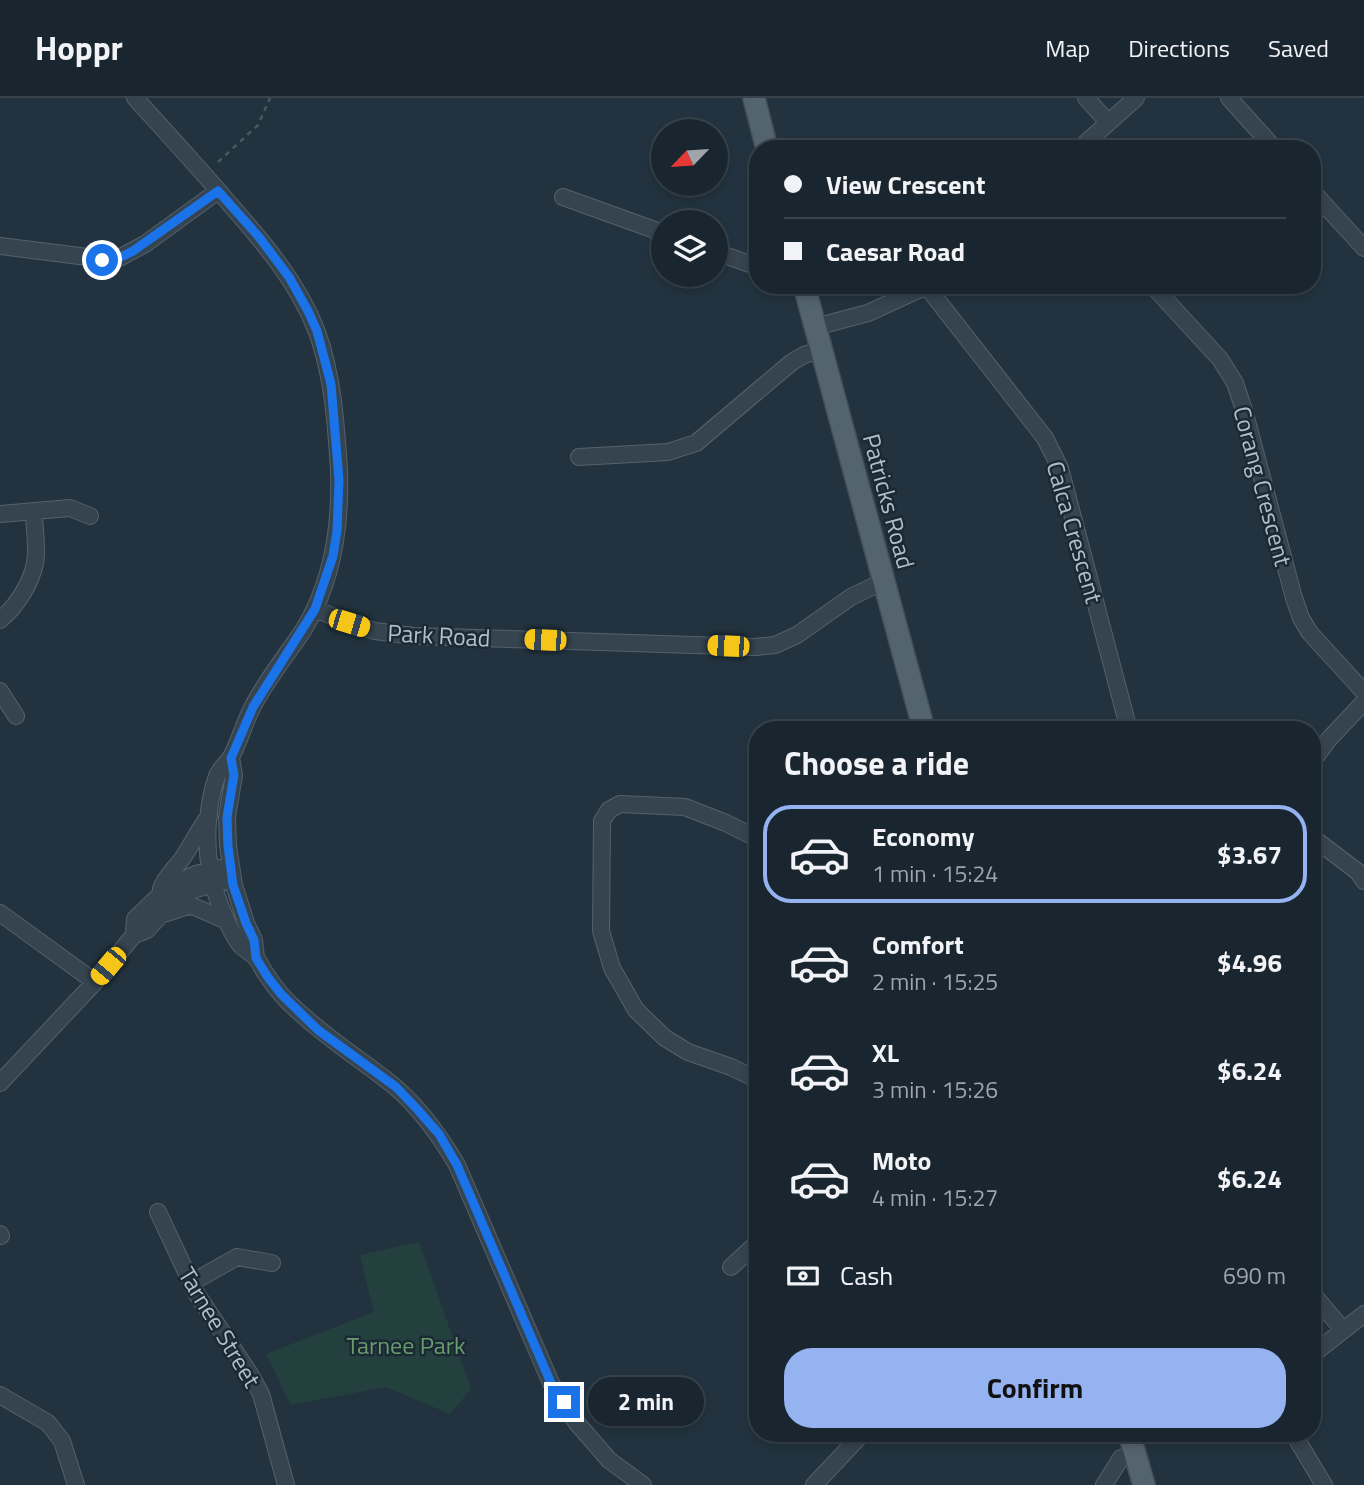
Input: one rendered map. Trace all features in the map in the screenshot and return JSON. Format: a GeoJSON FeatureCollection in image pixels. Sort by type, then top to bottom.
{"type":"FeatureCollection","features":[{"type":"Feature","properties":{"kind":"main road"},"geometry":{"type":"LineString","coordinates":[[754,98],[765,140]]}},
{"type":"Feature","properties":{"kind":"main road","name":"Patricks Road"},"geometry":{"type":"LineString","coordinates":[[806,294],[922,721]]}},
{"type":"Feature","properties":{"kind":"main road"},"geometry":{"type":"LineString","coordinates":[[1132,1444],[1144,1485]]}},
{"type":"Feature","properties":{"kind":"street"},"geometry":{"type":"LineString","coordinates":[[135,98],[259,237],[289,277],[317,331],[331,384],[338,455],[339,506],[333,556],[315,609],[253,707],[231,758],[218,772],[209,816],[211,877],[227,920],[241,945],[256,958],[274,985],[318,1030],[396,1087],[439,1134],[457,1165],[551,1383],[576,1422],[609,1460],[642,1485]]}},
{"type":"Feature","properties":{"kind":"street"},"geometry":{"type":"LineString","coordinates":[[1086,98],[1108,122]]}},
{"type":"Feature","properties":{"kind":"street"},"geometry":{"type":"LineString","coordinates":[[1089,140],[1136,98]]}},
{"type":"Feature","properties":{"kind":"street"},"geometry":{"type":"LineString","coordinates":[[1229,98],[1267,140]]}},
{"type":"Feature","properties":{"kind":"street"},"geometry":{"type":"LineString","coordinates":[[0,246],[111,260],[145,244],[218,191]]}},
{"type":"Feature","properties":{"kind":"street"},"geometry":{"type":"LineString","coordinates":[[563,197],[651,229]]}},
{"type":"Feature","properties":{"kind":"street"},"geometry":{"type":"LineString","coordinates":[[1321,201],[1364,248]]}},
{"type":"Feature","properties":{"kind":"street"},"geometry":{"type":"LineString","coordinates":[[728,256],[749,264]]}},
{"type":"Feature","properties":{"kind":"street"},"geometry":{"type":"LineString","coordinates":[[815,327],[868,313],[910,294]]}},
{"type":"Feature","properties":{"kind":"street","name":"Calca Crescent"},"geometry":{"type":"LineString","coordinates":[[934,294],[1045,438],[1060,468],[1127,721]]}},
{"type":"Feature","properties":{"kind":"street","name":"Corang Crescent"},"geometry":{"type":"LineString","coordinates":[[1160,294],[1220,359],[1235,383],[1301,618],[1310,633],[1364,692]]}},
{"type":"Feature","properties":{"kind":"street"},"geometry":{"type":"LineString","coordinates":[[579,457],[668,452],[696,443],[792,362],[821,350]]}},
{"type":"Feature","properties":{"kind":"street"},"geometry":{"type":"LineString","coordinates":[[0,514],[70,509],[89,516]]}},
{"type":"Feature","properties":{"kind":"street"},"geometry":{"type":"LineString","coordinates":[[0,621],[11,612],[27,585],[35,563],[34,512]]}},
{"type":"Feature","properties":{"kind":"street","name":"Park Road"},"geometry":{"type":"LineString","coordinates":[[315,609],[375,631],[414,636],[755,647],[775,645],[797,635],[851,597],[884,581]]}},
{"type":"Feature","properties":{"kind":"street"},"geometry":{"type":"LineString","coordinates":[[0,691],[16,716]]}},
{"type":"Feature","properties":{"kind":"street"},"geometry":{"type":"LineString","coordinates":[[1321,750],[1364,702]]}},
{"type":"Feature","properties":{"kind":"street"},"geometry":{"type":"LineString","coordinates":[[231,758],[234,775],[227,817],[231,872],[246,923],[254,940],[256,958]]}},
{"type":"Feature","properties":{"kind":"street"},"geometry":{"type":"LineString","coordinates":[[749,835],[685,807],[620,804],[609,810],[602,821],[601,931],[612,968],[636,1010],[665,1038],[688,1052],[749,1076]]}},
{"type":"Feature","properties":{"kind":"street"},"geometry":{"type":"LineString","coordinates":[[159,895],[163,882],[209,816]]}},
{"type":"Feature","properties":{"kind":"street"},"geometry":{"type":"LineString","coordinates":[[1321,844],[1358,872],[1364,881]]}},
{"type":"Feature","properties":{"kind":"street"},"geometry":{"type":"LineString","coordinates":[[134,935],[135,919],[168,887],[178,882],[231,872]]}},
{"type":"Feature","properties":{"kind":"street"},"geometry":{"type":"LineString","coordinates":[[0,1083],[95,982],[134,935],[147,930],[180,897],[211,877]]}},
{"type":"Feature","properties":{"kind":"street"},"geometry":{"type":"LineString","coordinates":[[160,915],[188,906],[227,920]]}},
{"type":"Feature","properties":{"kind":"street"},"geometry":{"type":"LineString","coordinates":[[0,913],[95,982]]}},
{"type":"Feature","properties":{"kind":"street","name":"Tarnee Street"},"geometry":{"type":"LineString","coordinates":[[158,1212],[196,1293],[261,1394],[286,1485]]}},
{"type":"Feature","properties":{"kind":"street"},"geometry":{"type":"LineString","coordinates":[[730,1267],[749,1250]]}},
{"type":"Feature","properties":{"kind":"street"},"geometry":{"type":"LineString","coordinates":[[191,1283],[237,1257],[272,1263]]}},
{"type":"Feature","properties":{"kind":"street"},"geometry":{"type":"LineString","coordinates":[[1321,1304],[1343,1330]]}},
{"type":"Feature","properties":{"kind":"street"},"geometry":{"type":"LineString","coordinates":[[1321,1348],[1364,1314]]}},
{"type":"Feature","properties":{"kind":"street"},"geometry":{"type":"LineString","coordinates":[[0,1395],[48,1423],[62,1441],[76,1485]]}},
{"type":"Feature","properties":{"kind":"street"},"geometry":{"type":"LineString","coordinates":[[814,1485],[855,1442]]}},
{"type":"Feature","properties":{"kind":"street"},"geometry":{"type":"LineString","coordinates":[[1298,1442],[1324,1485]]}},
{"type":"Feature","properties":{"kind":"street"},"geometry":{"type":"LineString","coordinates":[[1104,1485],[1132,1444]]}},
{"type":"Feature","properties":{"kind":"street"},"geometry":{"type":"LineString","coordinates":[[1110,1485],[1122,1485]]}},
{"type":"Feature","properties":{"kind":"path"},"geometry":{"type":"LineString","coordinates":[[218,162],[258,125],[270,98]]}},
{"type":"Feature","properties":{"kind":"green space","name":"Tarnee Park"},"geometry":{"type":"Polygon","coordinates":[[[419,1242],[471,1389],[450,1414],[386,1387],[291,1405],[266,1354],[374,1312],[360,1255],[419,1242]]]}},
{"type":"Feature","properties":{"kind":"route"},"geometry":{"type":"LineString","coordinates":[[102,260],[111,260],[133,251],[218,191],[259,237],[289,277],[317,331],[331,384],[334,410],[339,480],[337,531],[327,578],[315,609],[253,707],[231,758],[234,775],[227,817],[233,885],[254,940],[256,958],[281,994],[318,1030],[396,1087],[439,1134],[457,1165],[551,1383],[564,1402]]}}]}
